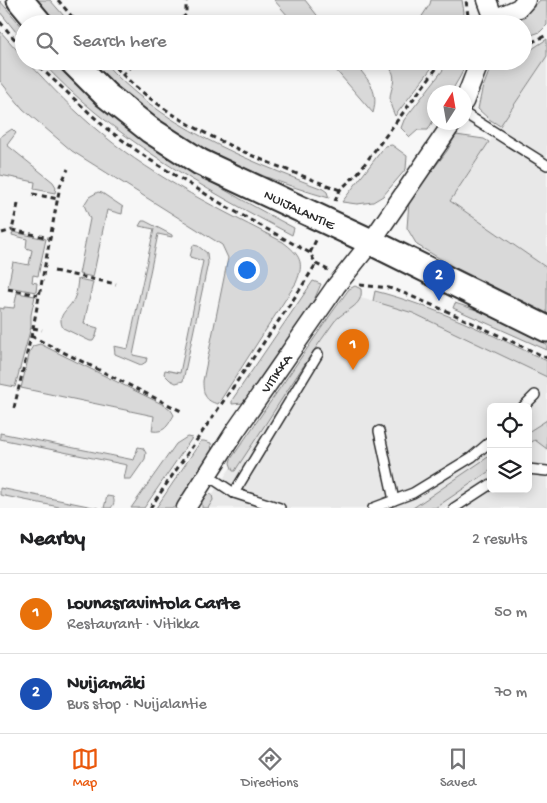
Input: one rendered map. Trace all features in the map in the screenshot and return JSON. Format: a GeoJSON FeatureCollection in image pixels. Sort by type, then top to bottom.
{"type":"FeatureCollection","features":[{"type":"Feature","properties":{"kind":"main road"},"geometry":{"type":"LineString","coordinates":[[20,0],[32,15]]}},
{"type":"Feature","properties":{"kind":"main road","name":"NUIJALANTIE"},"geometry":{"type":"LineString","coordinates":[[81,70],[106,95],[150,130],[200,162],[371,242],[547,329]]}},
{"type":"Feature","properties":{"kind":"street"},"geometry":{"type":"LineString","coordinates":[[487,0],[492,15]]}},
{"type":"Feature","properties":{"kind":"street"},"geometry":{"type":"LineString","coordinates":[[506,15],[518,8],[526,0]]}},
{"type":"Feature","properties":{"kind":"street"},"geometry":{"type":"LineString","coordinates":[[471,85],[476,70]]}},
{"type":"Feature","properties":{"kind":"street","name":"VITIKKA"},"geometry":{"type":"LineString","coordinates":[[186,508],[236,430],[342,278],[371,242],[448,130]]}},
{"type":"Feature","properties":{"kind":"lane"},"geometry":{"type":"LineString","coordinates":[[472,118],[547,165]]}},
{"type":"Feature","properties":{"kind":"lane"},"geometry":{"type":"LineString","coordinates":[[234,493],[318,354]]}},
{"type":"Feature","properties":{"kind":"lane"},"geometry":{"type":"LineString","coordinates":[[527,403],[535,394]]}},
{"type":"Feature","properties":{"kind":"lane"},"geometry":{"type":"LineString","coordinates":[[379,432],[394,500]]}},
{"type":"Feature","properties":{"kind":"lane"},"geometry":{"type":"LineString","coordinates":[[373,508],[413,493],[472,457],[487,444]]}},
{"type":"Feature","properties":{"kind":"lane"},"geometry":{"type":"LineString","coordinates":[[532,469],[547,471]]}},
{"type":"Feature","properties":{"kind":"lane"},"geometry":{"type":"LineString","coordinates":[[207,475],[234,493],[280,508]]}},
{"type":"Feature","properties":{"kind":"lane"},"geometry":{"type":"LineString","coordinates":[[454,508],[487,487]]}},
{"type":"Feature","properties":{"kind":"path"},"geometry":{"type":"LineString","coordinates":[[58,0],[70,15]]}},
{"type":"Feature","properties":{"kind":"path"},"geometry":{"type":"LineString","coordinates":[[186,0],[186,15]]}},
{"type":"Feature","properties":{"kind":"path"},"geometry":{"type":"LineString","coordinates":[[466,0],[468,15]]}},
{"type":"Feature","properties":{"kind":"path"},"geometry":{"type":"LineString","coordinates":[[0,22],[15,40]]}},
{"type":"Feature","properties":{"kind":"path"},"geometry":{"type":"LineString","coordinates":[[532,42],[547,35]]}},
{"type":"Feature","properties":{"kind":"path"},"geometry":{"type":"LineString","coordinates":[[43,70],[107,129],[150,160],[227,207],[310,253],[316,264],[357,285],[389,288],[401,292],[547,358]]}},
{"type":"Feature","properties":{"kind":"path"},"geometry":{"type":"LineString","coordinates":[[118,70],[164,108],[212,136],[266,162],[340,190]]}},
{"type":"Feature","properties":{"kind":"path"},"geometry":{"type":"LineString","coordinates":[[122,75],[127,70]]}},
{"type":"Feature","properties":{"kind":"path"},"geometry":{"type":"LineString","coordinates":[[310,253],[340,190],[357,174],[435,70]]}},
{"type":"Feature","properties":{"kind":"path"},"geometry":{"type":"LineString","coordinates":[[14,408],[33,328],[60,186],[68,169]]}},
{"type":"Feature","properties":{"kind":"path"},"geometry":{"type":"LineString","coordinates":[[33,194],[58,199]]}},
{"type":"Feature","properties":{"kind":"path"},"geometry":{"type":"LineString","coordinates":[[12,230],[18,204]]}},
{"type":"Feature","properties":{"kind":"path"},"geometry":{"type":"LineString","coordinates":[[2,233],[12,230],[50,238]]}},
{"type":"Feature","properties":{"kind":"path"},"geometry":{"type":"LineString","coordinates":[[150,508],[292,303],[316,264]]}},
{"type":"Feature","properties":{"kind":"path"},"geometry":{"type":"LineString","coordinates":[[54,271],[116,284]]}},
{"type":"Feature","properties":{"kind":"path"},"geometry":{"type":"LineString","coordinates":[[8,289],[38,295]]}},
{"type":"Feature","properties":{"kind":"path"},"geometry":{"type":"LineString","coordinates":[[33,328],[42,330]]}},
{"type":"Feature","properties":{"kind":"path"},"geometry":{"type":"LineString","coordinates":[[31,336],[182,411]]}},
{"type":"Feature","properties":{"kind":"shaded area"},"geometry":{"type":"Polygon","coordinates":[[[38,0],[50,0],[63,15],[50,15],[38,0]]]}},
{"type":"Feature","properties":{"kind":"shaded area"},"geometry":{"type":"Polygon","coordinates":[[[274,0],[305,0],[317,15],[287,15],[274,0]]]}},
{"type":"Feature","properties":{"kind":"shaded area"},"geometry":{"type":"Polygon","coordinates":[[[431,0],[462,0],[464,15],[423,15],[431,0]]]}},
{"type":"Feature","properties":{"kind":"shaded area"},"geometry":{"type":"Polygon","coordinates":[[[540,0],[547,0],[547,25],[540,32],[532,35],[532,15],[523,15],[540,0]]]}},
{"type":"Feature","properties":{"kind":"shaded area"},"geometry":{"type":"Polygon","coordinates":[[[0,1],[15,18],[15,31],[0,12],[0,1]]]}},
{"type":"Feature","properties":{"kind":"shaded area"},"geometry":{"type":"Polygon","coordinates":[[[0,31],[15,48],[15,70],[35,70],[83,118],[145,166],[190,193],[283,242],[297,255],[300,270],[296,283],[218,404],[210,401],[206,396],[203,381],[228,258],[222,245],[72,151],[23,109],[0,81],[0,31]]]}},
{"type":"Feature","properties":{"kind":"shaded area"},"geometry":{"type":"Polygon","coordinates":[[[547,39],[547,56],[500,126],[478,109],[482,90],[490,70],[532,70],[532,49],[547,39]]]}},
{"type":"Feature","properties":{"kind":"shaded area"},"geometry":{"type":"Polygon","coordinates":[[[547,56],[547,268],[450,201],[547,56]]]}},
{"type":"Feature","properties":{"kind":"shaded area"},"geometry":{"type":"Polygon","coordinates":[[[50,70],[63,70],[91,98],[126,126],[196,173],[294,228],[292,235],[225,199],[159,158],[96,113],[50,70]]]}},
{"type":"Feature","properties":{"kind":"shaded area"},"geometry":{"type":"Polygon","coordinates":[[[99,70],[112,70],[125,84],[176,122],[234,153],[323,189],[327,192],[329,198],[263,176],[200,146],[170,128],[115,86],[99,70]]]}},
{"type":"Feature","properties":{"kind":"shaded area"},"geometry":{"type":"Polygon","coordinates":[[[336,70],[360,70],[371,84],[373,90],[375,105],[373,113],[336,70]]]}},
{"type":"Feature","properties":{"kind":"shaded area"},"geometry":{"type":"Polygon","coordinates":[[[430,70],[395,116],[390,100],[394,79],[392,71],[430,70]]]}},
{"type":"Feature","properties":{"kind":"shaded area"},"geometry":{"type":"Polygon","coordinates":[[[443,70],[463,70],[455,85],[431,85],[443,70]]]}},
{"type":"Feature","properties":{"kind":"shaded area"},"geometry":{"type":"Polygon","coordinates":[[[427,90],[427,130],[418,130],[410,137],[401,128],[404,120],[427,90]]]}},
{"type":"Feature","properties":{"kind":"shaded area"},"geometry":{"type":"Polygon","coordinates":[[[12,129],[16,133],[7,145],[53,182],[56,187],[55,193],[34,189],[35,182],[0,175],[0,137],[12,129]]]}},
{"type":"Feature","properties":{"kind":"shaded area"},"geometry":{"type":"Polygon","coordinates":[[[456,135],[484,139],[489,142],[450,201],[547,268],[547,313],[454,267],[417,245],[407,228],[409,201],[447,151],[456,135]]]}},
{"type":"Feature","properties":{"kind":"shaded area"},"geometry":{"type":"Polygon","coordinates":[[[392,145],[407,156],[406,169],[383,196],[373,202],[357,204],[342,202],[385,146],[392,145]]]}},
{"type":"Feature","properties":{"kind":"shaded area"},"geometry":{"type":"Polygon","coordinates":[[[98,192],[123,207],[122,214],[107,210],[93,277],[79,274],[90,219],[84,205],[89,197],[98,192]]]}},
{"type":"Feature","properties":{"kind":"shaded area"},"geometry":{"type":"Polygon","coordinates":[[[142,221],[172,235],[172,237],[158,234],[133,355],[147,358],[146,362],[141,365],[115,354],[114,346],[128,349],[154,229],[139,226],[142,221]]]}},
{"type":"Feature","properties":{"kind":"shaded area"},"geometry":{"type":"Polygon","coordinates":[[[13,232],[46,239],[38,276],[33,275],[32,282],[37,283],[36,292],[8,287],[13,262],[29,265],[32,250],[26,248],[27,239],[12,235],[13,232]]]}},
{"type":"Feature","properties":{"kind":"shaded area"},"geometry":{"type":"Polygon","coordinates":[[[193,245],[198,246],[207,253],[208,263],[183,381],[176,383],[164,374],[165,370],[180,373],[203,261],[190,257],[193,245]]]}},
{"type":"Feature","properties":{"kind":"shaded area"},"geometry":{"type":"Polygon","coordinates":[[[78,279],[93,282],[84,324],[98,328],[93,341],[63,328],[61,323],[64,312],[75,297],[78,279]]]}},
{"type":"Feature","properties":{"kind":"shaded area"},"geometry":{"type":"Polygon","coordinates":[[[313,281],[321,284],[307,316],[252,397],[243,403],[232,404],[232,400],[313,281]]]}},
{"type":"Feature","properties":{"kind":"shaded area"},"geometry":{"type":"Polygon","coordinates":[[[355,286],[361,289],[359,300],[334,322],[235,471],[233,471],[230,463],[231,459],[331,314],[349,289],[355,286]]]}},
{"type":"Feature","properties":{"kind":"shaded area"},"geometry":{"type":"Polygon","coordinates":[[[375,291],[441,313],[547,361],[547,377],[413,313],[373,301],[375,291]]]}},
{"type":"Feature","properties":{"kind":"shaded area"},"geometry":{"type":"Polygon","coordinates":[[[17,293],[35,296],[31,315],[31,327],[15,387],[0,384],[0,308],[14,308],[17,293]]]}},
{"type":"Feature","properties":{"kind":"shaded area"},"geometry":{"type":"Polygon","coordinates":[[[360,298],[413,313],[547,377],[547,508],[203,508],[342,304],[360,298]]]}},
{"type":"Feature","properties":{"kind":"shaded area"},"geometry":{"type":"Polygon","coordinates":[[[455,303],[507,320],[547,339],[547,350],[453,308],[455,303]]]}},
{"type":"Feature","properties":{"kind":"shaded area"},"geometry":{"type":"Polygon","coordinates":[[[40,344],[166,406],[174,415],[163,429],[152,431],[154,416],[21,388],[30,351],[33,346],[40,344]]]}},
{"type":"Feature","properties":{"kind":"shaded area"},"geometry":{"type":"Polygon","coordinates":[[[547,420],[547,449],[535,440],[532,442],[532,429],[547,420]]]}},
{"type":"Feature","properties":{"kind":"shaded area"},"geometry":{"type":"Polygon","coordinates":[[[0,433],[134,460],[138,447],[143,448],[146,453],[145,459],[131,479],[124,479],[127,465],[0,439],[0,433]]]}},
{"type":"Feature","properties":{"kind":"shaded area"},"geometry":{"type":"Polygon","coordinates":[[[187,437],[192,438],[144,508],[131,508],[176,444],[187,437]]]}},
{"type":"Feature","properties":{"kind":"shaded area"},"geometry":{"type":"Polygon","coordinates":[[[201,441],[211,443],[212,452],[175,508],[156,508],[201,441]]]}},
{"type":"Feature","properties":{"kind":"shaded area"},"geometry":{"type":"Polygon","coordinates":[[[487,458],[487,473],[435,508],[413,508],[487,458]]]}},
{"type":"Feature","properties":{"kind":"shaded area"},"geometry":{"type":"Polygon","coordinates":[[[0,488],[98,508],[64,508],[0,495],[0,488]]]}},
{"type":"Feature","properties":{"kind":"shaded area"},"geometry":{"type":"Polygon","coordinates":[[[207,494],[212,495],[213,500],[208,508],[202,508],[202,501],[207,494]]]}},
{"type":"Feature","properties":{"kind":"shaded area"},"geometry":{"type":"Polygon","coordinates":[[[107,496],[114,499],[111,508],[104,508],[107,496]]]}},
{"type":"Feature","properties":{"kind":"place","name":"Nuijamäki"},"geometry":{"type":"Point","coordinates":[439,301]}},
{"type":"Feature","properties":{"kind":"place","name":"Lounasravintola Carte"},"geometry":{"type":"Point","coordinates":[353,370]}}]}
